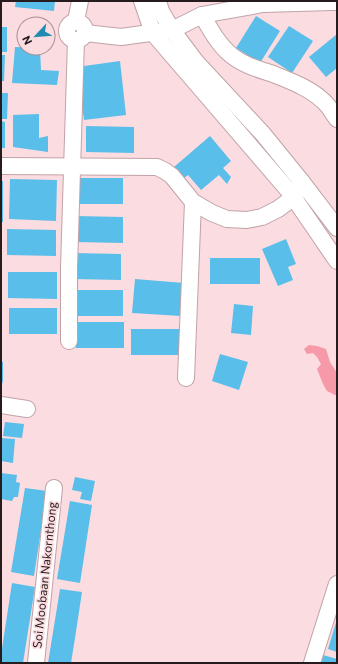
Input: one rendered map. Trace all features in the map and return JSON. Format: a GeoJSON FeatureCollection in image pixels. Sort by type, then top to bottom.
{"type":"FeatureCollection","features":[{"type":"Feature","properties":{"kind":"street"},"geometry":{"type":"LineString","coordinates":[[69,340],[69,268],[73,119],[80,1]]}},
{"type":"Feature","properties":{"kind":"street"},"geometry":{"type":"LineString","coordinates":[[142,1],[153,33],[294,197],[337,261]]}},
{"type":"Feature","properties":{"kind":"street"},"geometry":{"type":"LineString","coordinates":[[158,1],[161,11],[172,30],[196,62],[263,134],[337,228]]}},
{"type":"Feature","properties":{"kind":"street"},"geometry":{"type":"LineString","coordinates":[[79,31],[121,37],[172,30],[202,15],[263,4],[337,2]]}},
{"type":"Feature","properties":{"kind":"street"},"geometry":{"type":"LineString","coordinates":[[202,15],[215,37],[231,54],[248,65],[282,77],[311,91],[327,105],[337,119]]}},
{"type":"Feature","properties":{"kind":"street"},"geometry":{"type":"LineString","coordinates":[[1,166],[157,167],[165,170],[172,176],[193,202],[212,213],[227,219],[246,220],[262,217],[278,209],[294,197],[302,182]]}},
{"type":"Feature","properties":{"kind":"street"},"geometry":{"type":"LineString","coordinates":[[186,378],[193,202]]}},
{"type":"Feature","properties":{"kind":"street"},"geometry":{"type":"LineString","coordinates":[[1,405],[27,409]]}},
{"type":"Feature","properties":{"kind":"street","name":"Soi Moobaan Nakornthong"},"geometry":{"type":"LineString","coordinates":[[36,663],[54,488]]}},
{"type":"Feature","properties":{"kind":"street"},"geometry":{"type":"LineString","coordinates":[[312,663],[336,594]]}},
{"type":"Feature","properties":{"kind":"shaded area"},"geometry":{"type":"Polygon","coordinates":[[[309,345],[326,349],[330,362],[337,373],[337,396],[327,391],[323,384],[317,369],[321,364],[313,353],[307,354],[304,349],[309,345]]]}},
{"type":"Feature","properties":{"kind":"building"},"geometry":{"type":"Polygon","coordinates":[[[16,1],[55,1],[54,11],[15,7],[16,1]]]}},
{"type":"Feature","properties":{"kind":"building"},"geometry":{"type":"Polygon","coordinates":[[[256,16],[280,31],[260,63],[236,48],[256,16]]]}},
{"type":"Feature","properties":{"kind":"building"},"geometry":{"type":"Polygon","coordinates":[[[289,26],[313,41],[292,73],[268,57],[289,26]]]}},
{"type":"Feature","properties":{"kind":"building"},"geometry":{"type":"Polygon","coordinates":[[[1,27],[7,27],[7,52],[1,52],[1,27]]]}},
{"type":"Feature","properties":{"kind":"building"},"geometry":{"type":"Polygon","coordinates":[[[337,34],[337,68],[326,77],[309,57],[337,34]]]}},
{"type":"Feature","properties":{"kind":"building"},"geometry":{"type":"Polygon","coordinates":[[[15,47],[16,56],[40,56],[41,70],[59,71],[57,85],[12,83],[15,47]]]}},
{"type":"Feature","properties":{"kind":"building"},"geometry":{"type":"Polygon","coordinates":[[[1,55],[5,55],[4,81],[1,81],[1,55]]]}},
{"type":"Feature","properties":{"kind":"building"},"geometry":{"type":"Polygon","coordinates":[[[120,61],[126,115],[84,120],[77,67],[120,61]]]}},
{"type":"Feature","properties":{"kind":"building"},"geometry":{"type":"Polygon","coordinates":[[[1,93],[8,93],[7,119],[1,119],[1,93]]]}},
{"type":"Feature","properties":{"kind":"building"},"geometry":{"type":"Polygon","coordinates":[[[39,114],[39,138],[48,136],[48,152],[13,147],[13,115],[39,114]]]}},
{"type":"Feature","properties":{"kind":"building"},"geometry":{"type":"Polygon","coordinates":[[[1,121],[5,122],[5,148],[1,148],[1,121]]]}},
{"type":"Feature","properties":{"kind":"building"},"geometry":{"type":"Polygon","coordinates":[[[86,126],[134,127],[134,153],[86,152],[86,126]]]}},
{"type":"Feature","properties":{"kind":"building"},"geometry":{"type":"Polygon","coordinates":[[[210,136],[231,161],[223,168],[231,177],[227,184],[219,175],[201,190],[188,175],[183,179],[174,167],[210,136]]]}},
{"type":"Feature","properties":{"kind":"building"},"geometry":{"type":"Polygon","coordinates":[[[75,178],[123,178],[123,204],[75,204],[75,178]]]}},
{"type":"Feature","properties":{"kind":"building"},"geometry":{"type":"Polygon","coordinates":[[[10,179],[57,180],[56,221],[9,219],[10,179]]]}},
{"type":"Feature","properties":{"kind":"building"},"geometry":{"type":"Polygon","coordinates":[[[1,181],[3,181],[3,222],[1,222],[1,181]]]}},
{"type":"Feature","properties":{"kind":"building"},"geometry":{"type":"Polygon","coordinates":[[[75,216],[123,217],[123,243],[75,242],[75,216]]]}},
{"type":"Feature","properties":{"kind":"building"},"geometry":{"type":"Polygon","coordinates":[[[7,229],[56,230],[56,256],[7,255],[7,229]]]}},
{"type":"Feature","properties":{"kind":"building"},"geometry":{"type":"Polygon","coordinates":[[[286,239],[296,264],[288,267],[293,280],[278,286],[262,249],[286,239]]]}},
{"type":"Feature","properties":{"kind":"building"},"geometry":{"type":"Polygon","coordinates":[[[73,253],[121,254],[121,280],[73,279],[73,253]]]}},
{"type":"Feature","properties":{"kind":"building"},"geometry":{"type":"Polygon","coordinates":[[[210,258],[260,258],[260,284],[210,284],[210,258]]]}},
{"type":"Feature","properties":{"kind":"building"},"geometry":{"type":"Polygon","coordinates":[[[8,272],[57,272],[57,299],[8,298],[8,272]]]}},
{"type":"Feature","properties":{"kind":"building"},"geometry":{"type":"Polygon","coordinates":[[[135,279],[184,283],[181,316],[132,313],[135,279]]]}},
{"type":"Feature","properties":{"kind":"building"},"geometry":{"type":"Polygon","coordinates":[[[75,290],[123,290],[123,316],[74,316],[75,290]]]}},
{"type":"Feature","properties":{"kind":"building"},"geometry":{"type":"Polygon","coordinates":[[[234,304],[253,306],[251,335],[231,333],[234,304]]]}},
{"type":"Feature","properties":{"kind":"building"},"geometry":{"type":"Polygon","coordinates":[[[9,308],[57,308],[57,334],[9,334],[9,308]]]}},
{"type":"Feature","properties":{"kind":"building"},"geometry":{"type":"Polygon","coordinates":[[[76,322],[124,322],[124,348],[76,348],[76,322]]]}},
{"type":"Feature","properties":{"kind":"building"},"geometry":{"type":"Polygon","coordinates":[[[131,329],[179,329],[179,355],[131,355],[131,329]]]}},
{"type":"Feature","properties":{"kind":"building"},"geometry":{"type":"Polygon","coordinates":[[[220,354],[248,362],[239,390],[212,381],[220,354]]]}},
{"type":"Feature","properties":{"kind":"building"},"geometry":{"type":"Polygon","coordinates":[[[1,361],[3,362],[3,381],[1,387],[1,361]]]}},
{"type":"Feature","properties":{"kind":"building"},"geometry":{"type":"Polygon","coordinates":[[[5,422],[24,424],[22,438],[3,436],[5,422]]]}},
{"type":"Feature","properties":{"kind":"building"},"geometry":{"type":"Polygon","coordinates":[[[1,438],[15,439],[13,463],[1,461],[1,438]]]}},
{"type":"Feature","properties":{"kind":"building"},"geometry":{"type":"Polygon","coordinates":[[[1,473],[17,475],[16,482],[20,483],[18,497],[14,497],[12,501],[1,499],[1,473]]]}},
{"type":"Feature","properties":{"kind":"building"},"geometry":{"type":"Polygon","coordinates":[[[75,477],[95,481],[91,501],[80,499],[82,492],[72,490],[75,477]]]}},
{"type":"Feature","properties":{"kind":"building"},"geometry":{"type":"Polygon","coordinates":[[[25,488],[47,491],[34,576],[11,572],[25,488]]]}},
{"type":"Feature","properties":{"kind":"building"},"geometry":{"type":"Polygon","coordinates":[[[70,501],[92,505],[80,583],[57,579],[70,501]]]}},
{"type":"Feature","properties":{"kind":"building"},"geometry":{"type":"Polygon","coordinates":[[[12,583],[35,587],[23,663],[1,662],[12,583]]]}},
{"type":"Feature","properties":{"kind":"building"},"geometry":{"type":"Polygon","coordinates":[[[60,589],[82,592],[71,663],[48,663],[60,589]]]}},
{"type":"Feature","properties":{"kind":"building"},"geometry":{"type":"Polygon","coordinates":[[[337,619],[337,652],[328,649],[337,619]]]}},
{"type":"Feature","properties":{"kind":"building"},"geometry":{"type":"Polygon","coordinates":[[[323,655],[337,659],[337,663],[320,663],[323,655]]]}}]}
